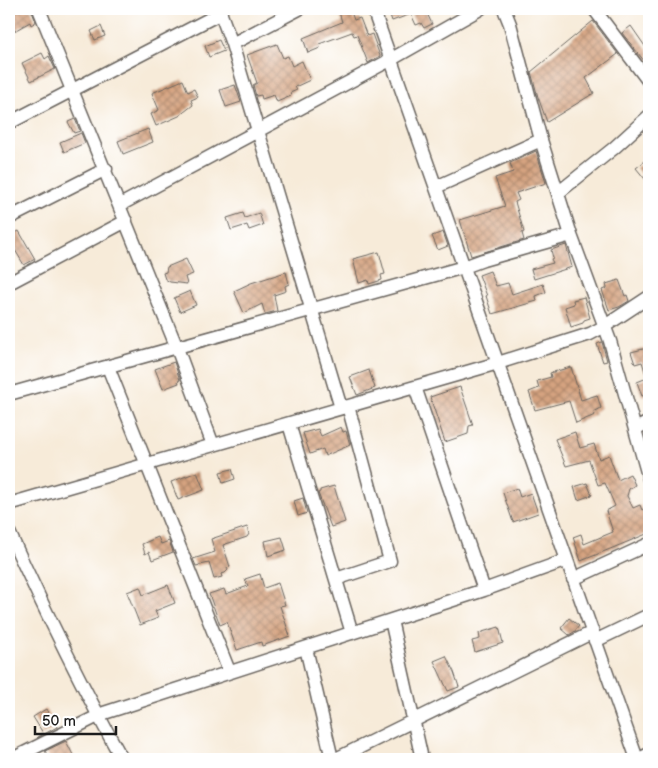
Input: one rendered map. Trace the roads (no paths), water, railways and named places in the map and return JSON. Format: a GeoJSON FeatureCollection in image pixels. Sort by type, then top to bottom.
{"type":"FeatureCollection","features":[{"type":"Feature","properties":{"kind":"street"},"geometry":{"type":"LineString","coordinates":[[40,9],[106,169],[213,445]]}},
{"type":"Feature","properties":{"kind":"street"},"geometry":{"type":"LineString","coordinates":[[232,44],[299,9]]}},
{"type":"Feature","properties":{"kind":"street"},"geometry":{"type":"LineString","coordinates":[[372,9],[638,759],[649,754]]}},
{"type":"Feature","properties":{"kind":"street"},"geometry":{"type":"LineString","coordinates":[[120,205],[390,60],[480,9]]}},
{"type":"Feature","properties":{"kind":"street"},"geometry":{"type":"LineString","coordinates":[[504,9],[510,24],[541,140],[570,235],[605,326],[649,479]]}},
{"type":"Feature","properties":{"kind":"street"},"geometry":{"type":"LineString","coordinates":[[594,9],[649,82]]}},
{"type":"Feature","properties":{"kind":"street"},"geometry":{"type":"LineString","coordinates":[[9,123],[74,91],[220,11],[232,44],[312,310],[345,407],[390,561],[336,579]]}},
{"type":"Feature","properties":{"kind":"street"},"geometry":{"type":"LineString","coordinates":[[558,193],[614,148],[649,116]]}},
{"type":"Feature","properties":{"kind":"street"},"geometry":{"type":"LineString","coordinates":[[436,187],[541,140]]}},
{"type":"Feature","properties":{"kind":"street"},"geometry":{"type":"LineString","coordinates":[[9,218],[106,169]]}},
{"type":"Feature","properties":{"kind":"street"},"geometry":{"type":"LineString","coordinates":[[9,283],[126,221]]}},
{"type":"Feature","properties":{"kind":"street"},"geometry":{"type":"LineString","coordinates":[[9,394],[464,267],[570,235]]}},
{"type":"Feature","properties":{"kind":"street"},"geometry":{"type":"LineString","coordinates":[[9,504],[559,344],[605,326],[649,297]]}},
{"type":"Feature","properties":{"kind":"street"},"geometry":{"type":"LineString","coordinates":[[108,366],[229,671]]}},
{"type":"Feature","properties":{"kind":"street"},"geometry":{"type":"LineString","coordinates":[[415,387],[484,590]]}},
{"type":"Feature","properties":{"kind":"street"},"geometry":{"type":"LineString","coordinates":[[635,429],[649,422]]}},
{"type":"Feature","properties":{"kind":"street"},"geometry":{"type":"LineString","coordinates":[[289,424],[352,633]]}},
{"type":"Feature","properties":{"kind":"street"},"geometry":{"type":"LineString","coordinates":[[9,532],[45,611],[122,759]]}},
{"type":"Feature","properties":{"kind":"street"},"geometry":{"type":"LineString","coordinates":[[574,580],[649,544]]}},
{"type":"Feature","properties":{"kind":"street"},"geometry":{"type":"LineString","coordinates":[[12,759],[98,715],[229,671],[484,590],[567,560]]}},
{"type":"Feature","properties":{"kind":"street"},"geometry":{"type":"LineString","coordinates":[[336,759],[414,720],[594,636],[649,616]]}},
{"type":"Feature","properties":{"kind":"street"},"geometry":{"type":"LineString","coordinates":[[392,620],[422,759]]}},
{"type":"Feature","properties":{"kind":"street"},"geometry":{"type":"LineString","coordinates":[[306,648],[332,759]]}}]}
